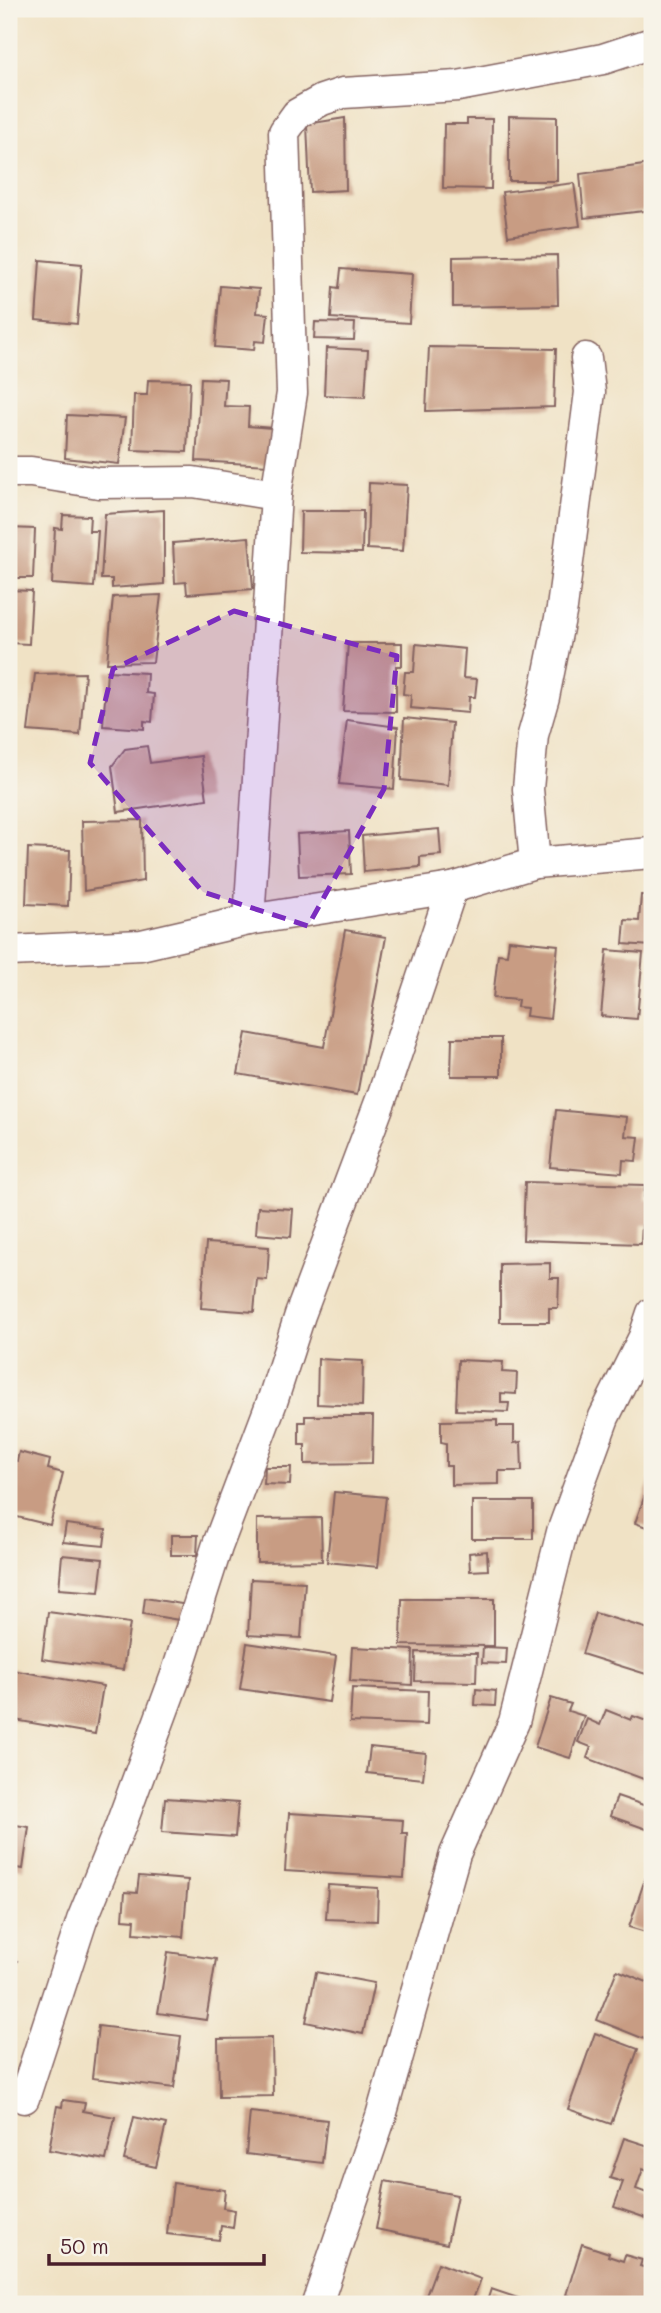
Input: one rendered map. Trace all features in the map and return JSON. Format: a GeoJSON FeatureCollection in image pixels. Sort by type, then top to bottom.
{"type":"FeatureCollection","features":[{"type":"Feature","properties":{"kind":"street"},"geometry":{"type":"LineString","coordinates":[[249,920],[276,495],[292,393],[284,132],[297,114],[322,100],[343,93],[458,86],[603,59],[652,43]]}},
{"type":"Feature","properties":{"kind":"street"},"geometry":{"type":"LineString","coordinates":[[535,863],[528,789],[533,735],[544,697],[562,608],[590,392],[586,358]]}},
{"type":"Feature","properties":{"kind":"street"},"geometry":{"type":"LineString","coordinates":[[9,472],[31,472],[99,482],[193,482],[276,495]]}},
{"type":"Feature","properties":{"kind":"street"},"geometry":{"type":"LineString","coordinates":[[9,951],[141,945],[249,920],[452,888],[535,863],[652,853]]}},
{"type":"Feature","properties":{"kind":"street"},"geometry":{"type":"LineString","coordinates":[[24,2098],[82,1920],[120,1827],[176,1675],[217,1547],[383,1094],[452,888]]}},
{"type":"Feature","properties":{"kind":"street"},"geometry":{"type":"LineString","coordinates":[[317,2304],[381,2116],[455,1854],[514,1722],[562,1532],[604,1417],[644,1337],[652,1313]]}},
{"type":"Feature","properties":{"kind":"highlighted area"},"geometry":{"type":"Polygon","coordinates":[[[234,611],[397,656],[384,789],[308,926],[203,892],[90,763],[113,669],[234,611]]]}},
{"type":"Feature","properties":{"kind":"building"},"geometry":{"type":"Polygon","coordinates":[[[509,116],[557,117],[557,181],[509,181],[509,116]]]}},
{"type":"Feature","properties":{"kind":"building"},"geometry":{"type":"Polygon","coordinates":[[[345,118],[346,190],[310,192],[307,124],[345,118]]]}},
{"type":"Feature","properties":{"kind":"building"},"geometry":{"type":"Polygon","coordinates":[[[467,119],[492,119],[491,189],[443,188],[444,124],[467,124],[467,119]]]}},
{"type":"Feature","properties":{"kind":"building"},"geometry":{"type":"Polygon","coordinates":[[[651,164],[652,210],[584,218],[580,174],[651,164]]]}},
{"type":"Feature","properties":{"kind":"building"},"geometry":{"type":"Polygon","coordinates":[[[574,183],[580,226],[508,236],[502,192],[574,183]]]}},
{"type":"Feature","properties":{"kind":"building"},"geometry":{"type":"Polygon","coordinates":[[[557,255],[558,305],[453,307],[453,257],[557,255]]]}},
{"type":"Feature","properties":{"kind":"building"},"geometry":{"type":"Polygon","coordinates":[[[40,260],[82,264],[77,324],[36,320],[40,260]]]}},
{"type":"Feature","properties":{"kind":"building"},"geometry":{"type":"Polygon","coordinates":[[[341,269],[412,274],[409,323],[331,318],[333,287],[339,288],[341,269]]]}},
{"type":"Feature","properties":{"kind":"building"},"geometry":{"type":"Polygon","coordinates":[[[220,286],[259,289],[257,313],[268,314],[265,342],[255,341],[254,350],[215,347],[220,286]]]}},
{"type":"Feature","properties":{"kind":"building"},"geometry":{"type":"Polygon","coordinates":[[[315,322],[355,323],[354,340],[314,339],[315,322]]]}},
{"type":"Feature","properties":{"kind":"building"},"geometry":{"type":"Polygon","coordinates":[[[429,347],[556,349],[554,407],[426,411],[429,347]]]}},
{"type":"Feature","properties":{"kind":"building"},"geometry":{"type":"Polygon","coordinates":[[[326,348],[368,350],[365,397],[324,395],[326,348]]]}},
{"type":"Feature","properties":{"kind":"building"},"geometry":{"type":"Polygon","coordinates":[[[201,378],[226,379],[224,406],[249,407],[248,426],[272,428],[269,465],[196,461],[201,378]]]}},
{"type":"Feature","properties":{"kind":"building"},"geometry":{"type":"Polygon","coordinates":[[[148,380],[190,381],[187,452],[132,450],[134,395],[147,395],[148,380]]]}},
{"type":"Feature","properties":{"kind":"building"},"geometry":{"type":"Polygon","coordinates":[[[67,415],[125,418],[119,464],[65,458],[67,415]]]}},
{"type":"Feature","properties":{"kind":"building"},"geometry":{"type":"Polygon","coordinates":[[[369,483],[407,485],[403,551],[367,549],[369,483]]]}},
{"type":"Feature","properties":{"kind":"building"},"geometry":{"type":"Polygon","coordinates":[[[164,510],[164,584],[112,588],[112,579],[101,579],[105,514],[164,510]]]}},
{"type":"Feature","properties":{"kind":"building"},"geometry":{"type":"Polygon","coordinates":[[[301,511],[363,511],[362,553],[300,552],[301,511]]]}},
{"type":"Feature","properties":{"kind":"building"},"geometry":{"type":"Polygon","coordinates":[[[63,515],[90,516],[89,531],[98,531],[94,587],[52,584],[55,528],[62,529],[63,515]]]}},
{"type":"Feature","properties":{"kind":"building"},"geometry":{"type":"Polygon","coordinates":[[[9,528],[35,529],[33,578],[9,578],[9,528]]]}},
{"type":"Feature","properties":{"kind":"building"},"geometry":{"type":"Polygon","coordinates":[[[249,537],[253,589],[187,594],[186,582],[175,583],[173,543],[249,537]]]}},
{"type":"Feature","properties":{"kind":"building"},"geometry":{"type":"Polygon","coordinates":[[[9,590],[32,591],[29,644],[9,643],[9,590]]]}},
{"type":"Feature","properties":{"kind":"building"},"geometry":{"type":"Polygon","coordinates":[[[161,595],[153,662],[107,663],[113,597],[161,595]]]}},
{"type":"Feature","properties":{"kind":"building"},"geometry":{"type":"Polygon","coordinates":[[[348,643],[402,643],[402,666],[396,666],[396,712],[343,711],[348,643]]]}},
{"type":"Feature","properties":{"kind":"building"},"geometry":{"type":"Polygon","coordinates":[[[416,644],[465,649],[463,678],[477,679],[475,697],[469,697],[468,713],[410,708],[411,695],[403,694],[405,672],[414,672],[416,644]]]}},
{"type":"Feature","properties":{"kind":"building"},"geometry":{"type":"Polygon","coordinates":[[[107,671],[147,673],[146,693],[154,694],[152,722],[144,721],[144,729],[103,726],[107,671]]]}},
{"type":"Feature","properties":{"kind":"building"},"geometry":{"type":"Polygon","coordinates":[[[85,673],[80,735],[28,731],[35,674],[85,673]]]}},
{"type":"Feature","properties":{"kind":"building"},"geometry":{"type":"Polygon","coordinates":[[[404,718],[452,723],[448,785],[401,780],[404,718]]]}},
{"type":"Feature","properties":{"kind":"building"},"geometry":{"type":"Polygon","coordinates":[[[347,720],[398,727],[394,789],[339,784],[347,720]]]}},
{"type":"Feature","properties":{"kind":"building"},"geometry":{"type":"Polygon","coordinates":[[[147,746],[150,763],[201,756],[207,799],[118,812],[112,766],[125,749],[147,746]]]}},
{"type":"Feature","properties":{"kind":"building"},"geometry":{"type":"Polygon","coordinates":[[[142,820],[143,881],[84,891],[82,821],[142,820]]]}},
{"type":"Feature","properties":{"kind":"building"},"geometry":{"type":"Polygon","coordinates":[[[439,829],[441,855],[420,857],[420,867],[364,872],[362,836],[439,829]]]}},
{"type":"Feature","properties":{"kind":"building"},"geometry":{"type":"Polygon","coordinates":[[[349,831],[351,874],[299,876],[297,834],[349,831]]]}},
{"type":"Feature","properties":{"kind":"building"},"geometry":{"type":"Polygon","coordinates":[[[28,848],[70,850],[68,906],[26,904],[28,848]]]}},
{"type":"Feature","properties":{"kind":"building"},"geometry":{"type":"Polygon","coordinates":[[[641,895],[652,895],[652,946],[623,944],[625,920],[639,921],[641,895]]]}},
{"type":"Feature","properties":{"kind":"building"},"geometry":{"type":"Polygon","coordinates":[[[345,930],[386,937],[357,1095],[238,1074],[246,1033],[324,1047],[345,930]]]}},
{"type":"Feature","properties":{"kind":"building"},"geometry":{"type":"Polygon","coordinates":[[[509,940],[558,945],[550,1019],[526,1016],[527,1008],[517,1007],[518,1000],[493,998],[498,954],[507,955],[509,940]]]}},
{"type":"Feature","properties":{"kind":"building"},"geometry":{"type":"Polygon","coordinates":[[[607,950],[643,953],[637,1019],[601,1016],[607,950]]]}},
{"type":"Feature","properties":{"kind":"building"},"geometry":{"type":"Polygon","coordinates":[[[452,1038],[501,1038],[501,1076],[451,1076],[452,1038]]]}},
{"type":"Feature","properties":{"kind":"building"},"geometry":{"type":"Polygon","coordinates":[[[556,1110],[627,1117],[625,1136],[639,1137],[636,1161],[623,1160],[622,1173],[550,1167],[556,1110]]]}},
{"type":"Feature","properties":{"kind":"building"},"geometry":{"type":"Polygon","coordinates":[[[525,1182],[645,1185],[644,1200],[652,1200],[652,1225],[642,1225],[641,1244],[523,1240],[525,1182]]]}},
{"type":"Feature","properties":{"kind":"building"},"geometry":{"type":"Polygon","coordinates":[[[258,1207],[293,1209],[291,1237],[256,1234],[258,1207]]]}},
{"type":"Feature","properties":{"kind":"building"},"geometry":{"type":"Polygon","coordinates":[[[206,1243],[269,1247],[267,1280],[257,1279],[254,1312],[201,1308],[206,1243]]]}},
{"type":"Feature","properties":{"kind":"building"},"geometry":{"type":"Polygon","coordinates":[[[550,1263],[550,1278],[559,1278],[558,1308],[549,1308],[549,1322],[500,1322],[500,1264],[550,1263]]]}},
{"type":"Feature","properties":{"kind":"building"},"geometry":{"type":"Polygon","coordinates":[[[318,1359],[363,1361],[362,1406],[317,1404],[318,1359]]]}},
{"type":"Feature","properties":{"kind":"building"},"geometry":{"type":"Polygon","coordinates":[[[458,1360],[503,1362],[502,1372],[517,1373],[516,1394],[501,1393],[501,1403],[509,1403],[508,1412],[456,1410],[458,1360]]]}},
{"type":"Feature","properties":{"kind":"building"},"geometry":{"type":"Polygon","coordinates":[[[305,1416],[373,1416],[372,1463],[305,1464],[305,1445],[299,1445],[299,1422],[305,1422],[305,1416]]]}},
{"type":"Feature","properties":{"kind":"building"},"geometry":{"type":"Polygon","coordinates":[[[497,1420],[497,1426],[514,1426],[514,1443],[521,1442],[522,1471],[499,1471],[499,1484],[451,1485],[451,1466],[446,1466],[446,1443],[441,1442],[441,1421],[497,1420]]]}},
{"type":"Feature","properties":{"kind":"building"},"geometry":{"type":"Polygon","coordinates":[[[19,1452],[50,1460],[48,1469],[63,1473],[50,1525],[9,1515],[9,1460],[17,1461],[19,1452]]]}},
{"type":"Feature","properties":{"kind":"building"},"geometry":{"type":"Polygon","coordinates":[[[265,1467],[291,1467],[290,1485],[264,1484],[265,1467]]]}},
{"type":"Feature","properties":{"kind":"building"},"geometry":{"type":"Polygon","coordinates":[[[652,1475],[652,1529],[635,1523],[652,1475]]]}},
{"type":"Feature","properties":{"kind":"building"},"geometry":{"type":"Polygon","coordinates":[[[334,1492],[386,1497],[378,1567],[327,1562],[334,1492]]]}},
{"type":"Feature","properties":{"kind":"building"},"geometry":{"type":"Polygon","coordinates":[[[472,1501],[533,1501],[533,1539],[472,1539],[472,1501]]]}},
{"type":"Feature","properties":{"kind":"building"},"geometry":{"type":"Polygon","coordinates":[[[321,1518],[322,1561],[257,1562],[257,1519],[321,1518]]]}},
{"type":"Feature","properties":{"kind":"building"},"geometry":{"type":"Polygon","coordinates":[[[66,1524],[106,1529],[104,1546],[63,1542],[66,1524]]]}},
{"type":"Feature","properties":{"kind":"building"},"geometry":{"type":"Polygon","coordinates":[[[171,1535],[198,1535],[197,1555],[171,1555],[171,1535]]]}},
{"type":"Feature","properties":{"kind":"building"},"geometry":{"type":"Polygon","coordinates":[[[487,1551],[488,1570],[470,1571],[469,1553],[487,1551]]]}},
{"type":"Feature","properties":{"kind":"building"},"geometry":{"type":"Polygon","coordinates":[[[62,1555],[103,1559],[99,1592],[59,1589],[62,1555]]]}},
{"type":"Feature","properties":{"kind":"building"},"geometry":{"type":"Polygon","coordinates":[[[251,1579],[305,1582],[301,1638],[248,1635],[251,1579]]]}},
{"type":"Feature","properties":{"kind":"building"},"geometry":{"type":"Polygon","coordinates":[[[145,1598],[188,1605],[185,1621],[143,1614],[145,1598]]]}},
{"type":"Feature","properties":{"kind":"building"},"geometry":{"type":"Polygon","coordinates":[[[402,1599],[494,1599],[494,1646],[401,1645],[402,1599]]]}},
{"type":"Feature","properties":{"kind":"building"},"geometry":{"type":"Polygon","coordinates":[[[48,1612],[130,1623],[123,1670],[42,1659],[48,1612]]]}},
{"type":"Feature","properties":{"kind":"building"},"geometry":{"type":"Polygon","coordinates":[[[595,1613],[652,1630],[652,1655],[646,1674],[582,1654],[595,1613]]]}},
{"type":"Feature","properties":{"kind":"building"},"geometry":{"type":"Polygon","coordinates":[[[247,1643],[336,1656],[329,1702],[240,1689],[247,1643]]]}},
{"type":"Feature","properties":{"kind":"building"},"geometry":{"type":"Polygon","coordinates":[[[352,1647],[413,1650],[412,1685],[350,1681],[352,1647]]]}},
{"type":"Feature","properties":{"kind":"building"},"geometry":{"type":"Polygon","coordinates":[[[483,1647],[507,1648],[506,1664],[482,1663],[483,1647]]]}},
{"type":"Feature","properties":{"kind":"building"},"geometry":{"type":"Polygon","coordinates":[[[416,1652],[477,1653],[476,1682],[415,1681],[416,1652]]]}},
{"type":"Feature","properties":{"kind":"building"},"geometry":{"type":"Polygon","coordinates":[[[12,1670],[103,1686],[95,1734],[9,1719],[12,1670]]]}},
{"type":"Feature","properties":{"kind":"building"},"geometry":{"type":"Polygon","coordinates":[[[352,1688],[428,1691],[427,1725],[350,1722],[352,1688]]]}},
{"type":"Feature","properties":{"kind":"building"},"geometry":{"type":"Polygon","coordinates":[[[476,1689],[496,1691],[495,1706],[475,1705],[476,1689]]]}},
{"type":"Feature","properties":{"kind":"building"},"geometry":{"type":"Polygon","coordinates":[[[551,1698],[571,1704],[568,1711],[584,1716],[570,1758],[535,1747],[551,1698]]]}},
{"type":"Feature","properties":{"kind":"building"},"geometry":{"type":"Polygon","coordinates":[[[606,1710],[631,1720],[633,1716],[652,1723],[652,1774],[649,1773],[646,1780],[587,1758],[591,1747],[578,1742],[587,1719],[600,1725],[606,1710]]]}},
{"type":"Feature","properties":{"kind":"building"},"geometry":{"type":"Polygon","coordinates":[[[370,1747],[426,1753],[423,1779],[367,1773],[370,1747]]]}},
{"type":"Feature","properties":{"kind":"building"},"geometry":{"type":"Polygon","coordinates":[[[617,1796],[652,1808],[652,1831],[610,1816],[617,1796]]]}},
{"type":"Feature","properties":{"kind":"building"},"geometry":{"type":"Polygon","coordinates":[[[165,1798],[238,1803],[235,1837],[162,1832],[165,1798]]]}},
{"type":"Feature","properties":{"kind":"building"},"geometry":{"type":"Polygon","coordinates":[[[289,1813],[403,1820],[402,1833],[407,1833],[404,1878],[285,1871],[289,1813]]]}},
{"type":"Feature","properties":{"kind":"building"},"geometry":{"type":"Polygon","coordinates":[[[9,1824],[29,1827],[23,1869],[9,1867],[9,1824]]]}},
{"type":"Feature","properties":{"kind":"building"},"geometry":{"type":"Polygon","coordinates":[[[139,1876],[188,1880],[183,1937],[134,1933],[135,1920],[123,1919],[125,1892],[137,1893],[139,1876]]]}},
{"type":"Feature","properties":{"kind":"building"},"geometry":{"type":"Polygon","coordinates":[[[645,1879],[652,1881],[652,1934],[629,1927],[645,1879]]]}},
{"type":"Feature","properties":{"kind":"building"},"geometry":{"type":"Polygon","coordinates":[[[328,1885],[378,1888],[377,1921],[326,1919],[328,1885]]]}},
{"type":"Feature","properties":{"kind":"building"},"geometry":{"type":"Polygon","coordinates":[[[168,1952],[216,1959],[206,2020],[158,2013],[168,1952]]]}},
{"type":"Feature","properties":{"kind":"building"},"geometry":{"type":"Polygon","coordinates":[[[9,1959],[17,1961],[9,1983],[9,1959]]]}},
{"type":"Feature","properties":{"kind":"building"},"geometry":{"type":"Polygon","coordinates":[[[617,1970],[652,1984],[652,2042],[597,2020],[617,1970]]]}},
{"type":"Feature","properties":{"kind":"building"},"geometry":{"type":"Polygon","coordinates":[[[316,1972],[374,1983],[363,2034],[306,2022],[316,1972]]]}},
{"type":"Feature","properties":{"kind":"building"},"geometry":{"type":"Polygon","coordinates":[[[98,2026],[181,2036],[174,2088],[92,2078],[98,2026]]]}},
{"type":"Feature","properties":{"kind":"building"},"geometry":{"type":"Polygon","coordinates":[[[595,2033],[638,2049],[611,2124],[568,2109],[595,2033]]]}},
{"type":"Feature","properties":{"kind":"building"},"geometry":{"type":"Polygon","coordinates":[[[272,2038],[273,2096],[219,2097],[218,2039],[272,2038]]]}},
{"type":"Feature","properties":{"kind":"building"},"geometry":{"type":"Polygon","coordinates":[[[63,2100],[85,2103],[83,2111],[115,2117],[106,2160],[49,2150],[57,2106],[62,2107],[63,2100]]]}},
{"type":"Feature","properties":{"kind":"building"},"geometry":{"type":"Polygon","coordinates":[[[250,2112],[327,2120],[322,2163],[246,2154],[250,2112]]]}},
{"type":"Feature","properties":{"kind":"building"},"geometry":{"type":"Polygon","coordinates":[[[134,2117],[166,2124],[156,2167],[124,2160],[134,2117]]]}},
{"type":"Feature","properties":{"kind":"building"},"geometry":{"type":"Polygon","coordinates":[[[624,2138],[652,2147],[652,2173],[643,2169],[636,2189],[652,2195],[652,2220],[614,2207],[623,2182],[610,2178],[624,2138]]]}},
{"type":"Feature","properties":{"kind":"building"},"geometry":{"type":"Polygon","coordinates":[[[385,2181],[457,2195],[447,2244],[376,2229],[385,2181]]]}},
{"type":"Feature","properties":{"kind":"building"},"geometry":{"type":"Polygon","coordinates":[[[173,2183],[225,2190],[223,2208],[235,2210],[233,2228],[221,2226],[219,2240],[167,2234],[173,2183]]]}},
{"type":"Feature","properties":{"kind":"building"},"geometry":{"type":"Polygon","coordinates":[[[582,2244],[623,2261],[625,2255],[642,2260],[640,2266],[650,2269],[646,2282],[652,2284],[645,2303],[595,2304],[566,2295],[582,2244]]]}},
{"type":"Feature","properties":{"kind":"building"},"geometry":{"type":"Polygon","coordinates":[[[438,2263],[481,2279],[471,2304],[423,2304],[438,2263]]]}},
{"type":"Feature","properties":{"kind":"building"},"geometry":{"type":"Polygon","coordinates":[[[491,2289],[536,2304],[486,2304],[491,2289]]]}}]}
